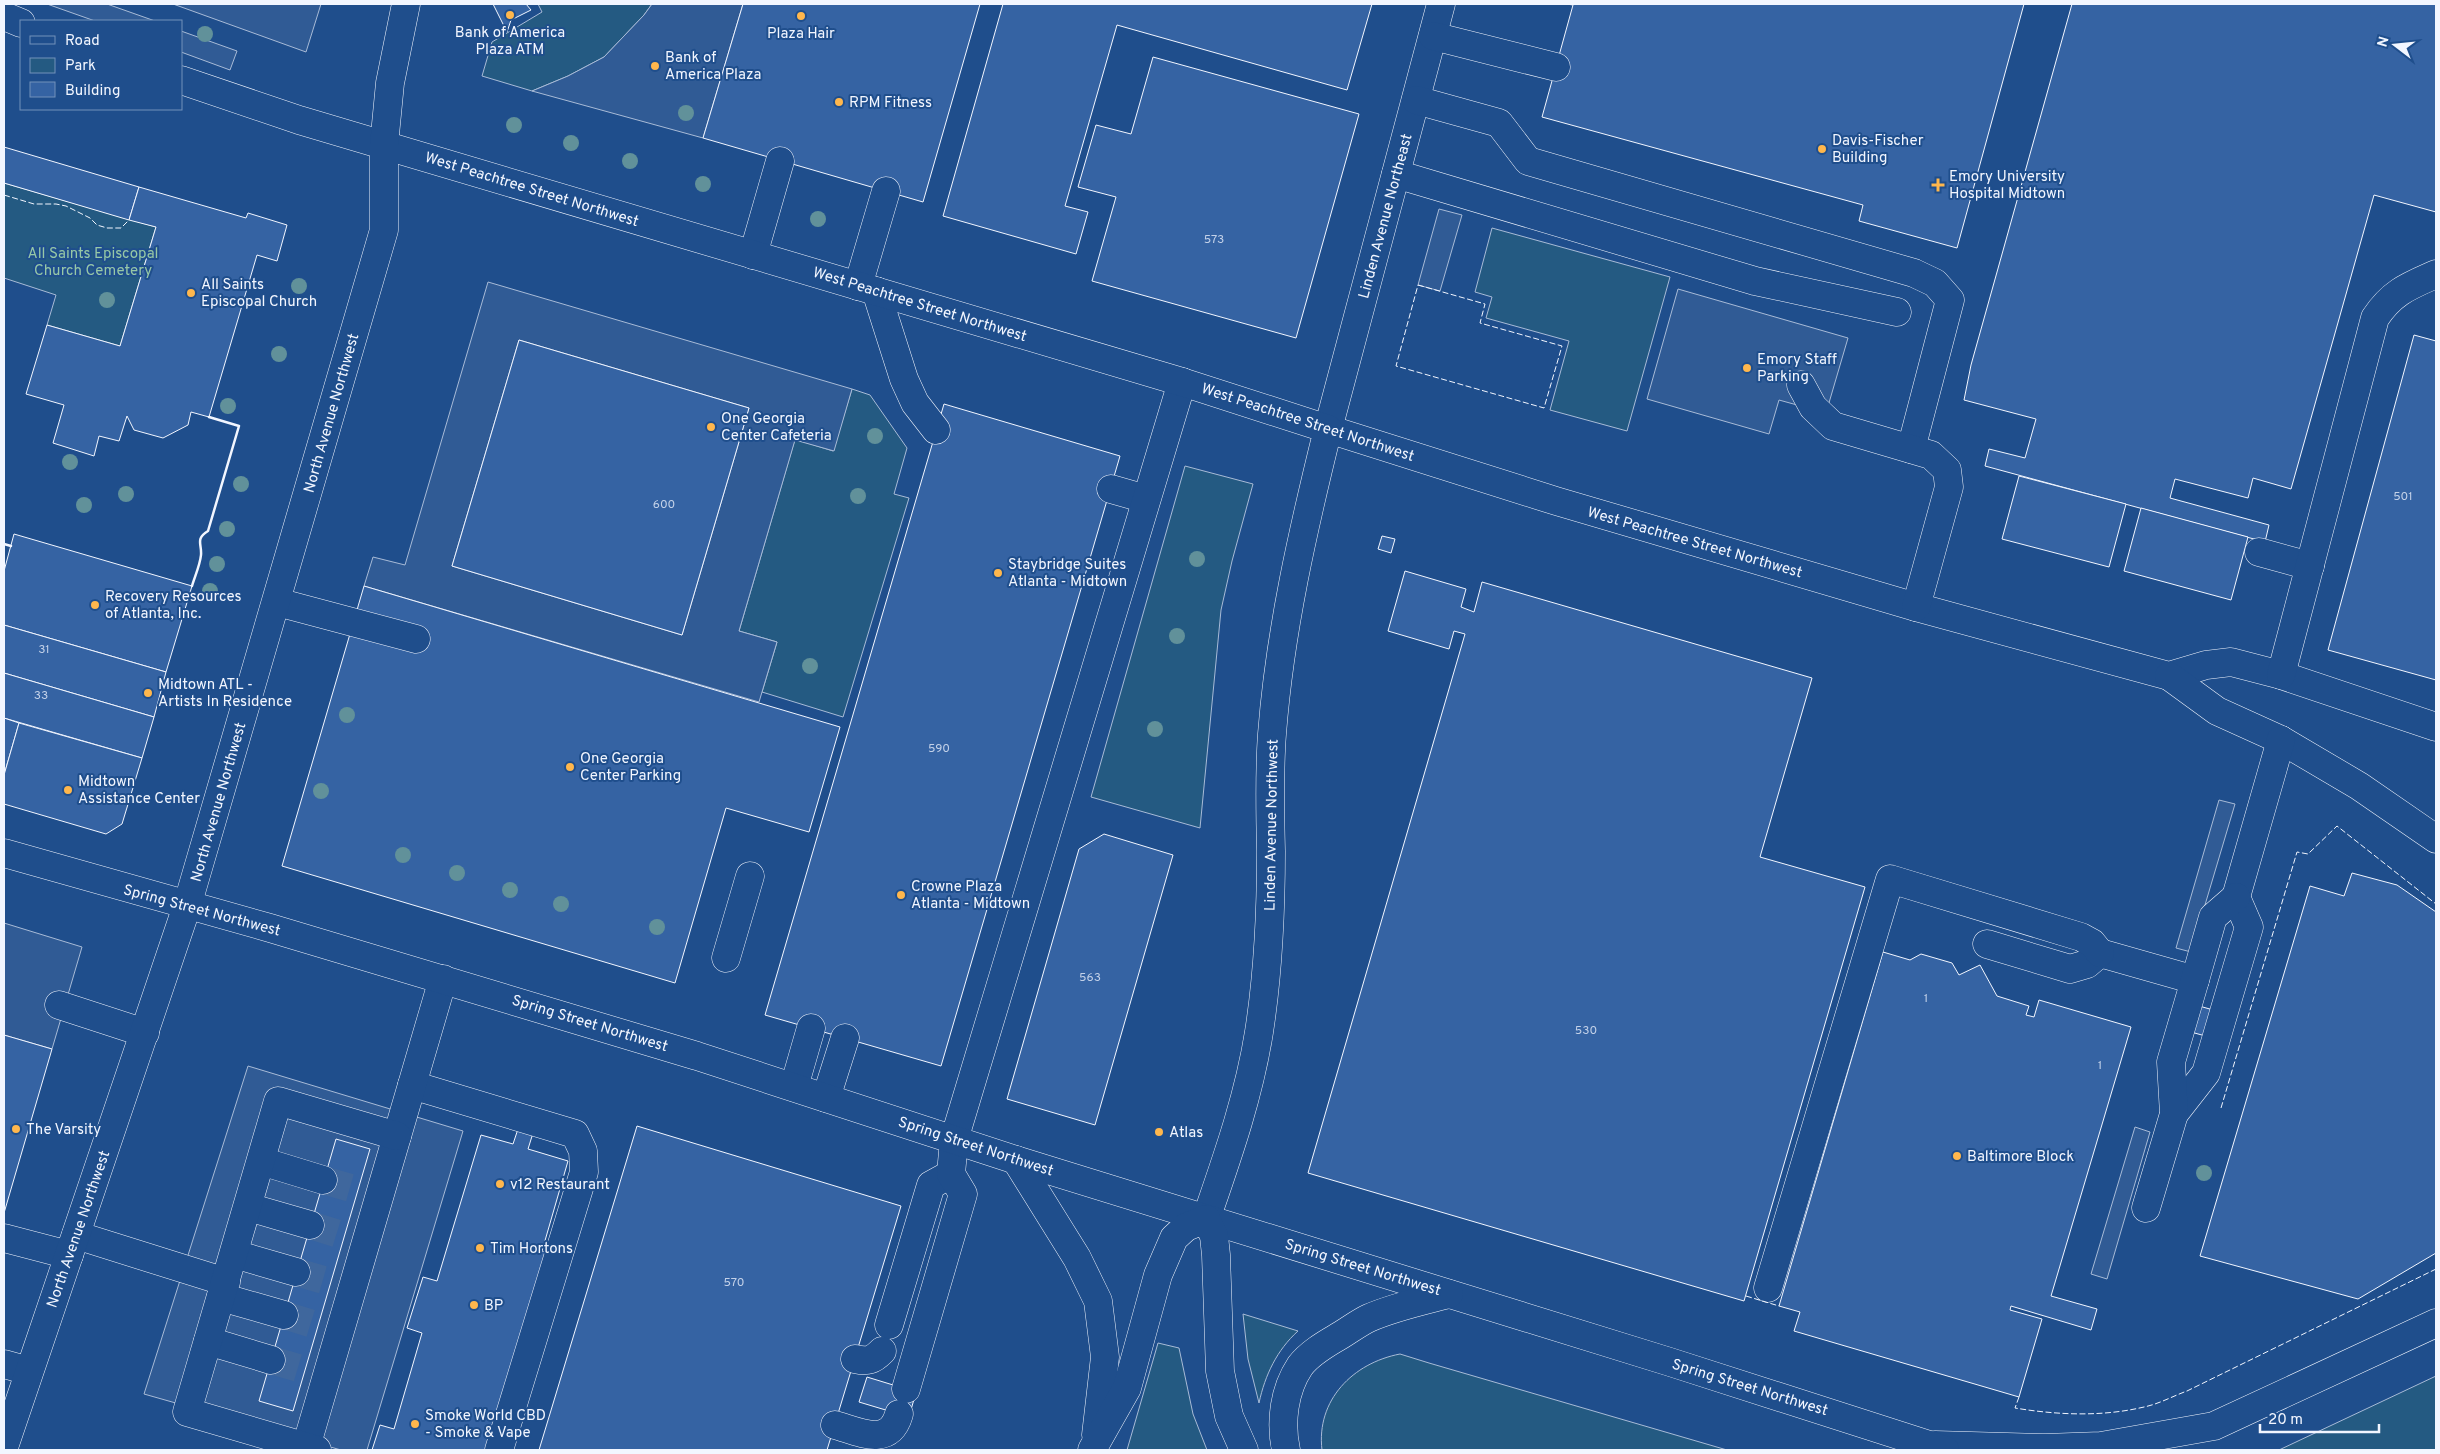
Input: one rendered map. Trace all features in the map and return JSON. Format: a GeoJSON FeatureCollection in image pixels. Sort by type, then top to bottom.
{"type":"FeatureCollection","features":[{"type":"Feature","properties":{"kind":"main road","name":"North Avenue Northwest"},"geometry":{"type":"LineString","coordinates":[[4,1447],[13,1417],[16,1367],[72,1245],[187,906],[384,230],[384,145],[390,83],[406,4]]}},
{"type":"Feature","properties":{"kind":"main road","name":"Linden Avenue Northeast"},"geometry":{"type":"LineString","coordinates":[[1328,429],[1441,4]]}},
{"type":"Feature","properties":{"kind":"main road"},"geometry":{"type":"LineString","coordinates":[[4,16],[20,22]]}},
{"type":"Feature","properties":{"kind":"main road"},"geometry":{"type":"LineString","coordinates":[[1432,36],[1556,67]]}},
{"type":"Feature","properties":{"kind":"main road","name":"West Peachtree Street Northwest"},"geometry":{"type":"LineString","coordinates":[[182,80],[242,102],[384,145],[1182,382],[1556,501],[1916,607],[2169,676]]}},
{"type":"Feature","properties":{"kind":"main road"},"geometry":{"type":"LineString","coordinates":[[1416,100],[1499,123],[1528,161],[1914,273],[1934,282],[1950,300],[1911,449]]}},
{"type":"Feature","properties":{"kind":"main road"},"geometry":{"type":"LineString","coordinates":[[753,255],[780,160]]}},
{"type":"Feature","properties":{"kind":"main road"},"geometry":{"type":"LineString","coordinates":[[1396,174],[1755,281],[1897,312]]}},
{"type":"Feature","properties":{"kind":"main road"},"geometry":{"type":"LineString","coordinates":[[886,191],[867,288],[904,379],[916,403],[936,430]]}},
{"type":"Feature","properties":{"kind":"main road"},"geometry":{"type":"LineString","coordinates":[[2281,675],[2376,318],[2385,303],[2398,292],[2436,274]]}},
{"type":"Feature","properties":{"kind":"main road"},"geometry":{"type":"LineString","coordinates":[[835,1425],[870,1435],[884,1434],[895,1426],[963,1194],[952,1174],[954,1140],[1182,382]]}},
{"type":"Feature","properties":{"kind":"main road"},"geometry":{"type":"LineString","coordinates":[[1801,385],[1813,408],[1833,426],[1931,455],[1947,470],[1949,486],[1916,607]]}},
{"type":"Feature","properties":{"kind":"main road","name":"Linden Avenue Northwest"},"geometry":{"type":"LineString","coordinates":[[1206,1219],[1233,1142],[1259,1033],[1270,908],[1269,802],[1272,735],[1282,638],[1300,547],[1328,429]]}},
{"type":"Feature","properties":{"kind":"main road"},"geometry":{"type":"LineString","coordinates":[[1111,489],[1146,499]]}},
{"type":"Feature","properties":{"kind":"main road"},"geometry":{"type":"LineString","coordinates":[[2259,552],[2310,566]]}},
{"type":"Feature","properties":{"kind":"main road"},"geometry":{"type":"LineString","coordinates":[[277,602],[416,640]]}},
{"type":"Feature","properties":{"kind":"main road"},"geometry":{"type":"LineString","coordinates":[[2169,676],[2206,665],[2231,662],[2281,675],[2436,727]]}},
{"type":"Feature","properties":{"kind":"main road"},"geometry":{"type":"LineString","coordinates":[[2169,676],[2217,711],[2281,740],[2359,786],[2436,839]]}},
{"type":"Feature","properties":{"kind":"main road"},"geometry":{"type":"LineString","coordinates":[[2146,1208],[2174,1114],[2171,1062],[2213,917],[2236,897],[2281,740]]}},
{"type":"Feature","properties":{"kind":"main road","name":"Spring Street Northwest"},"geometry":{"type":"LineString","coordinates":[[4,853],[270,928],[678,1050],[1016,1160],[1940,1448],[2101,1446],[2214,1426],[2436,1323]]}},
{"type":"Feature","properties":{"kind":"main road"},"geometry":{"type":"LineString","coordinates":[[726,958],[750,876]]}},
{"type":"Feature","properties":{"kind":"main road"},"geometry":{"type":"LineString","coordinates":[[1768,1288],[1890,879],[2081,937],[2092,943],[2100,953],[2195,980]]}},
{"type":"Feature","properties":{"kind":"main road"},"geometry":{"type":"LineString","coordinates":[[2174,1114],[2206,1073],[2249,927],[2236,897]]}},
{"type":"Feature","properties":{"kind":"main road"},"geometry":{"type":"LineString","coordinates":[[1987,944],[2070,969],[2087,964],[2100,953]]}},
{"type":"Feature","properties":{"kind":"main road"},"geometry":{"type":"LineString","coordinates":[[397,1136],[278,1101],[187,1412],[311,1449],[316,1373],[369,1193],[397,1136],[443,979]]}},
{"type":"Feature","properties":{"kind":"main road"},"geometry":{"type":"LineString","coordinates":[[59,1004],[145,1033]]}},
{"type":"Feature","properties":{"kind":"main road"},"geometry":{"type":"LineString","coordinates":[[794,1087],[811,1028]]}},
{"type":"Feature","properties":{"kind":"main road"},"geometry":{"type":"LineString","coordinates":[[826,1098],[845,1038]]}},
{"type":"Feature","properties":{"kind":"main road"},"geometry":{"type":"LineString","coordinates":[[412,1085],[575,1134],[583,1152],[584,1172],[499,1450]]}},
{"type":"Feature","properties":{"kind":"main road"},"geometry":{"type":"LineString","coordinates":[[1016,1160],[1077,1258],[1098,1301],[1105,1357],[1093,1448]]}},
{"type":"Feature","properties":{"kind":"main road"},"geometry":{"type":"LineString","coordinates":[[261,1161],[323,1180]]}},
{"type":"Feature","properties":{"kind":"main road"},"geometry":{"type":"LineString","coordinates":[[855,1359],[866,1361],[874,1359],[885,1338],[931,1185],[952,1174]]}},
{"type":"Feature","properties":{"kind":"main road"},"geometry":{"type":"LineString","coordinates":[[248,1207],[310,1225]]}},
{"type":"Feature","properties":{"kind":"main road"},"geometry":{"type":"LineString","coordinates":[[1093,1448],[1127,1388],[1158,1274],[1174,1238],[1186,1227],[1206,1219],[1214,1236],[1216,1255],[1220,1371],[1229,1416],[1244,1450]]}},
{"type":"Feature","properties":{"kind":"main road"},"geometry":{"type":"LineString","coordinates":[[4,1238],[72,1245],[224,1289],[284,1315]]}},
{"type":"Feature","properties":{"kind":"main road"},"geometry":{"type":"LineString","coordinates":[[234,1254],[296,1272]]}},
{"type":"Feature","properties":{"kind":"main road"},"geometry":{"type":"LineString","coordinates":[[1286,1450],[1283,1422],[1285,1405],[1290,1388],[1301,1365],[1320,1348],[1368,1318],[1449,1294]]}},
{"type":"Feature","properties":{"kind":"main road"},"geometry":{"type":"LineString","coordinates":[[208,1341],[271,1360]]}},
{"type":"Feature","properties":{"kind":"green space"},"geometry":{"type":"Polygon","coordinates":[[[538,4],[652,4],[604,57],[568,76],[532,91],[482,76],[492,42],[542,12],[538,4]]]}},
{"type":"Feature","properties":{"kind":"green space","name":"All Saints Episcopal Church Cemetery"},"geometry":{"type":"Polygon","coordinates":[[[4,183],[156,227],[120,346],[47,325],[56,295],[4,278],[4,183]]]}},
{"type":"Feature","properties":{"kind":"green space"},"geometry":{"type":"Polygon","coordinates":[[[1492,228],[1670,277],[1627,431],[1550,410],[1569,341],[1486,318],[1492,297],[1475,292],[1492,228]]]}},
{"type":"Feature","properties":{"kind":"green space"},"geometry":{"type":"Polygon","coordinates":[[[852,389],[870,395],[907,448],[894,494],[909,498],[843,717],[762,692],[777,642],[739,631],[795,439],[833,451],[852,389]]]}},
{"type":"Feature","properties":{"kind":"green space"},"geometry":{"type":"Polygon","coordinates":[[[1185,466],[1253,484],[1221,610],[1200,828],[1091,797],[1185,466]]]}},
{"type":"Feature","properties":{"kind":"green space"},"geometry":{"type":"Polygon","coordinates":[[[1243,1314],[1298,1331],[1284,1346],[1268,1373],[1259,1403],[1248,1359],[1243,1314]]]}},
{"type":"Feature","properties":{"kind":"green space"},"geometry":{"type":"Polygon","coordinates":[[[1158,1343],[1179,1348],[1193,1414],[1207,1450],[1127,1450],[1158,1343]]]}},
{"type":"Feature","properties":{"kind":"green space"},"geometry":{"type":"Polygon","coordinates":[[[1400,1354],[1727,1450],[1322,1450],[1322,1432],[1325,1415],[1341,1387],[1353,1375],[1367,1366],[1400,1354]]]}},
{"type":"Feature","properties":{"kind":"green space"},"geometry":{"type":"Polygon","coordinates":[[[2436,1376],[2436,1450],[2279,1450],[2436,1376]]]}},
{"type":"Feature","properties":{"kind":"shaded area"},"geometry":{"type":"Polygon","coordinates":[[[47,4],[107,4],[152,20],[92,20],[47,4]]]}},
{"type":"Feature","properties":{"kind":"shaded area"},"geometry":{"type":"Polygon","coordinates":[[[173,4],[321,4],[306,52],[173,4]]]}},
{"type":"Feature","properties":{"kind":"shaded area","name":"Bank of America Plaza"},"geometry":{"type":"Polygon","coordinates":[[[652,4],[743,4],[703,138],[532,91],[568,76],[604,57],[652,4]]]}},
{"type":"Feature","properties":{"kind":"shaded area"},"geometry":{"type":"Polygon","coordinates":[[[182,31],[237,51],[230,70],[182,52],[182,31]]]}},
{"type":"Feature","properties":{"kind":"shaded area"},"geometry":{"type":"Polygon","coordinates":[[[1439,209],[1462,215],[1440,291],[1418,285],[1439,209]]]}},
{"type":"Feature","properties":{"kind":"shaded area"},"geometry":{"type":"Polygon","coordinates":[[[488,282],[852,389],[834,451],[795,440],[739,631],[777,642],[759,702],[364,586],[373,557],[405,565],[488,282]],[[519,340],[452,566],[682,635],[749,408],[519,340]]]}},
{"type":"Feature","properties":{"kind":"shaded area","name":"Emory Staff Parking"},"geometry":{"type":"Polygon","coordinates":[[[1678,289],[1848,338],[1826,413],[1779,400],[1769,434],[1647,399],[1678,289]]]}},
{"type":"Feature","properties":{"kind":"shaded area"},"geometry":{"type":"Polygon","coordinates":[[[2219,800],[2235,804],[2191,952],[2176,948],[2219,800]]]}},
{"type":"Feature","properties":{"kind":"shaded area"},"geometry":{"type":"Polygon","coordinates":[[[4,923],[82,947],[52,1049],[4,1035],[4,923]]]}},
{"type":"Feature","properties":{"kind":"shaded area"},"geometry":{"type":"Polygon","coordinates":[[[248,1066],[463,1131],[367,1450],[341,1450],[144,1394],[248,1066]]]}},
{"type":"Feature","properties":{"kind":"shaded area"},"geometry":{"type":"Polygon","coordinates":[[[2135,1127],[2150,1132],[2107,1279],[2091,1274],[2135,1127]]]}},
{"type":"Feature","properties":{"kind":"building","name":"Bank of America Plaza ATM"},"geometry":{"type":"Polygon","coordinates":[[[493,4],[526,4],[531,10],[511,20],[507,32],[493,4]]]}},
{"type":"Feature","properties":{"kind":"building"},"geometry":{"type":"Polygon","coordinates":[[[743,4],[980,4],[923,202],[703,138],[743,4]]]}},
{"type":"Feature","properties":{"kind":"building"},"geometry":{"type":"Polygon","coordinates":[[[1003,4],[1372,4],[1347,90],[1117,25],[1065,206],[1088,212],[1076,254],[943,216],[1003,4]]]}},
{"type":"Feature","properties":{"kind":"building","name":"Davis-Fischer Building"},"geometry":{"type":"Polygon","coordinates":[[[1567,4],[2024,4],[1957,248],[1859,221],[1863,205],[1542,117],[1573,5],[1567,4]]]}},
{"type":"Feature","properties":{"kind":"building","name":"Emory University Hospital Midtown"},"geometry":{"type":"Polygon","coordinates":[[[2072,4],[2436,4],[2436,212],[2374,195],[2291,489],[2253,478],[2248,498],[2175,479],[2170,498],[2269,525],[2265,542],[1985,466],[1989,449],[2025,458],[2036,419],[1964,400],[1971,365],[2072,4]]]}},
{"type":"Feature","properties":{"kind":"building"},"geometry":{"type":"Polygon","coordinates":[[[1153,57],[1359,114],[1296,338],[1092,281],[1116,197],[1078,187],[1096,125],[1131,134],[1153,57]]]}},
{"type":"Feature","properties":{"kind":"building"},"geometry":{"type":"Polygon","coordinates":[[[4,147],[139,187],[129,220],[4,183],[4,147]]]}},
{"type":"Feature","properties":{"kind":"building","name":"All Saints Episcopal Church"},"geometry":{"type":"Polygon","coordinates":[[[139,187],[246,218],[248,213],[287,225],[277,261],[257,255],[209,417],[191,412],[188,425],[163,438],[134,430],[127,416],[119,441],[99,436],[94,456],[53,443],[64,405],[26,394],[47,325],[120,346],[156,227],[129,220],[139,187]]]}},
{"type":"Feature","properties":{"kind":"building"},"geometry":{"type":"Polygon","coordinates":[[[2414,335],[2436,341],[2436,680],[2328,650],[2414,335]]]}},
{"type":"Feature","properties":{"kind":"building"},"geometry":{"type":"Polygon","coordinates":[[[519,340],[749,408],[682,635],[452,566],[519,340]]]}},
{"type":"Feature","properties":{"kind":"building"},"geometry":{"type":"Polygon","coordinates":[[[944,404],[1120,456],[941,1066],[765,1015],[944,404]]]}},
{"type":"Feature","properties":{"kind":"building"},"geometry":{"type":"Polygon","coordinates":[[[2019,476],[2126,504],[2109,567],[2002,539],[2019,476]]]}},
{"type":"Feature","properties":{"kind":"building"},"geometry":{"type":"Polygon","coordinates":[[[2141,508],[2248,537],[2231,600],[2124,571],[2141,508]]]}},
{"type":"Feature","properties":{"kind":"building","name":"Recovery Resources of Atlanta, Inc."},"geometry":{"type":"Polygon","coordinates":[[[14,534],[192,586],[166,672],[4,625],[4,571],[14,534]]]}},
{"type":"Feature","properties":{"kind":"building"},"geometry":{"type":"Polygon","coordinates":[[[1382,536],[1395,539],[1391,553],[1378,549],[1382,536]]]}},
{"type":"Feature","properties":{"kind":"building"},"geometry":{"type":"Polygon","coordinates":[[[1405,571],[1466,589],[1461,607],[1474,612],[1482,582],[1812,678],[1760,857],[1865,887],[1744,1301],[1308,1173],[1465,634],[1454,631],[1449,649],[1388,631],[1405,571]]]}},
{"type":"Feature","properties":{"kind":"building","name":"One Georgia Center Parking"},"geometry":{"type":"Polygon","coordinates":[[[364,586],[840,727],[809,832],[726,808],[675,983],[282,866],[364,586]]]}},
{"type":"Feature","properties":{"kind":"building"},"geometry":{"type":"Polygon","coordinates":[[[4,625],[166,672],[154,717],[4,673],[4,625]]]}},
{"type":"Feature","properties":{"kind":"building"},"geometry":{"type":"Polygon","coordinates":[[[4,673],[154,717],[142,758],[4,718],[4,673]]]}},
{"type":"Feature","properties":{"kind":"building"},"geometry":{"type":"Polygon","coordinates":[[[4,718],[19,723],[4,775],[4,718]]]}},
{"type":"Feature","properties":{"kind":"building","name":"Midtown Assistance Center"},"geometry":{"type":"Polygon","coordinates":[[[19,723],[142,758],[122,824],[106,834],[4,804],[4,775],[19,723]]]}},
{"type":"Feature","properties":{"kind":"building"},"geometry":{"type":"Polygon","coordinates":[[[1104,834],[1173,855],[1095,1125],[1007,1099],[1079,849],[1104,834]]]}},
{"type":"Feature","properties":{"kind":"building"},"geometry":{"type":"Polygon","coordinates":[[[2352,873],[2397,885],[2436,912],[2436,1253],[2358,1299],[2200,1256],[2310,886],[2344,896],[2352,873]]]}},
{"type":"Feature","properties":{"kind":"building","name":"Baltimore Block"},"geometry":{"type":"Polygon","coordinates":[[[1883,952],[1910,960],[1921,954],[1952,963],[1959,975],[1980,965],[1997,996],[2029,1006],[2026,1015],[2034,1017],[2039,1000],[2131,1027],[2051,1296],[2097,1309],[2091,1330],[2011,1306],[2010,1310],[2042,1319],[2019,1397],[1794,1331],[1800,1312],[1779,1306],[1883,952]]]}},
{"type":"Feature","properties":{"kind":"building"},"geometry":{"type":"Polygon","coordinates":[[[2199,1006],[2217,1011],[2209,1037],[2191,1032],[2199,1006]]]}},
{"type":"Feature","properties":{"kind":"building","name":"The Varsity"},"geometry":{"type":"Polygon","coordinates":[[[4,1035],[52,1049],[4,1213],[4,1035]]]}},
{"type":"Feature","properties":{"kind":"building"},"geometry":{"type":"Polygon","coordinates":[[[637,1126],[901,1206],[827,1450],[539,1450],[637,1126]]]}},
{"type":"Feature","properties":{"kind":"building","name":"BP"},"geometry":{"type":"Polygon","coordinates":[[[518,1129],[533,1133],[528,1149],[568,1161],[542,1251],[550,1253],[485,1450],[372,1450],[380,1425],[394,1429],[422,1333],[407,1328],[423,1277],[437,1281],[481,1135],[513,1144],[518,1129]]]}},
{"type":"Feature","properties":{"kind":"building"},"geometry":{"type":"Polygon","coordinates":[[[336,1139],[370,1149],[293,1411],[259,1401],[336,1139]]]}},
{"type":"Feature","properties":{"kind":"building"},"geometry":{"type":"Polygon","coordinates":[[[867,1377],[916,1392],[909,1417],[859,1402],[867,1377]]]}},
{"type":"Feature","properties":{"kind":"tunnel"},"geometry":{"type":"LineString","coordinates":[[323,1180],[358,1190]]}},
{"type":"Feature","properties":{"kind":"tunnel"},"geometry":{"type":"LineString","coordinates":[[310,1225],[345,1236]]}},
{"type":"Feature","properties":{"kind":"tunnel"},"geometry":{"type":"LineString","coordinates":[[296,1272],[331,1282]]}},
{"type":"Feature","properties":{"kind":"tunnel"},"geometry":{"type":"LineString","coordinates":[[284,1315],[319,1326]]}},
{"type":"Feature","properties":{"kind":"tunnel"},"geometry":{"type":"LineString","coordinates":[[271,1360],[305,1370]]}},
{"type":"Feature","properties":{"kind":"fence"},"geometry":{"type":"LineString","coordinates":[[4,195],[34,204],[66,206],[90,218],[97,225],[107,228],[121,228],[129,220]]}},
{"type":"Feature","properties":{"kind":"fence"},"geometry":{"type":"LineString","coordinates":[[1418,285],[1485,304],[1480,323],[1562,346],[1544,408],[1396,366],[1418,285]]}},
{"type":"Feature","properties":{"kind":"fence"},"geometry":{"type":"LineString","coordinates":[[2221,1108],[2297,852],[2308,854],[2337,826],[2436,904]]}},
{"type":"Feature","properties":{"kind":"fence"},"geometry":{"type":"LineString","coordinates":[[2019,1397],[2015,1408],[2047,1412],[2096,1414],[2150,1406],[2187,1391],[2436,1269]]}},
{"type":"Feature","properties":{"kind":"fence"},"geometry":{"type":"LineString","coordinates":[[1746,1296],[1779,1306]]}},
{"type":"Feature","properties":{"kind":"wall"},"geometry":{"type":"LineString","coordinates":[[192,586],[199,567],[200,539],[208,531],[239,426],[209,417]]}},
{"type":"Feature","properties":{"kind":"wall"},"geometry":{"type":"LineString","coordinates":[[4,544],[11,546]]}},
{"type":"Feature","properties":{"kind":"place","name":"Bank of America Plaza ATM"},"geometry":{"type":"Point","coordinates":[510,15]}},
{"type":"Feature","properties":{"kind":"place","name":"Plaza Hair"},"geometry":{"type":"Point","coordinates":[801,16]}},
{"type":"Feature","properties":{"kind":"place","name":"Bank of America Plaza"},"geometry":{"type":"Point","coordinates":[655,66]}},
{"type":"Feature","properties":{"kind":"place","name":"RPM Fitness"},"geometry":{"type":"Point","coordinates":[839,102]}},
{"type":"Feature","properties":{"kind":"place","name":"Davis-Fischer Building"},"geometry":{"type":"Point","coordinates":[1822,149]}},
{"type":"Feature","properties":{"kind":"place","name":"Emory University Hospital Midtown"},"geometry":{"type":"Point","coordinates":[1938,185]}},
{"type":"Feature","properties":{"kind":"place","name":"All Saints Episcopal Church"},"geometry":{"type":"Point","coordinates":[191,293]}},
{"type":"Feature","properties":{"kind":"place","name":"Emory Staff Parking"},"geometry":{"type":"Point","coordinates":[1747,368]}},
{"type":"Feature","properties":{"kind":"place","name":"One Georgia Center Cafeteria"},"geometry":{"type":"Point","coordinates":[711,427]}},
{"type":"Feature","properties":{"kind":"place","name":"Staybridge Suites Atlanta - Midtown"},"geometry":{"type":"Point","coordinates":[998,573]}},
{"type":"Feature","properties":{"kind":"place","name":"Recovery Resources of Atlanta, Inc."},"geometry":{"type":"Point","coordinates":[95,605]}},
{"type":"Feature","properties":{"kind":"place","name":"Midtown ATL - Artists In Residence"},"geometry":{"type":"Point","coordinates":[148,693]}},
{"type":"Feature","properties":{"kind":"place","name":"One Georgia Center Parking"},"geometry":{"type":"Point","coordinates":[570,767]}},
{"type":"Feature","properties":{"kind":"place","name":"Midtown Assistance Center"},"geometry":{"type":"Point","coordinates":[68,790]}},
{"type":"Feature","properties":{"kind":"place","name":"Crowne Plaza Atlanta - Midtown"},"geometry":{"type":"Point","coordinates":[901,895]}},
{"type":"Feature","properties":{"kind":"place","name":"The Varsity"},"geometry":{"type":"Point","coordinates":[16,1129]}},
{"type":"Feature","properties":{"kind":"place","name":"Atlas"},"geometry":{"type":"Point","coordinates":[1159,1132]}},
{"type":"Feature","properties":{"kind":"place","name":"Baltimore Block"},"geometry":{"type":"Point","coordinates":[1957,1156]}},
{"type":"Feature","properties":{"kind":"place","name":"v12 Restaurant"},"geometry":{"type":"Point","coordinates":[500,1184]}},
{"type":"Feature","properties":{"kind":"place","name":"Tim Hortons"},"geometry":{"type":"Point","coordinates":[480,1248]}},
{"type":"Feature","properties":{"kind":"place","name":"BP"},"geometry":{"type":"Point","coordinates":[474,1305]}},
{"type":"Feature","properties":{"kind":"place","name":"Smoke World CBD - Smoke & Vape"},"geometry":{"type":"Point","coordinates":[415,1424]}}]}
